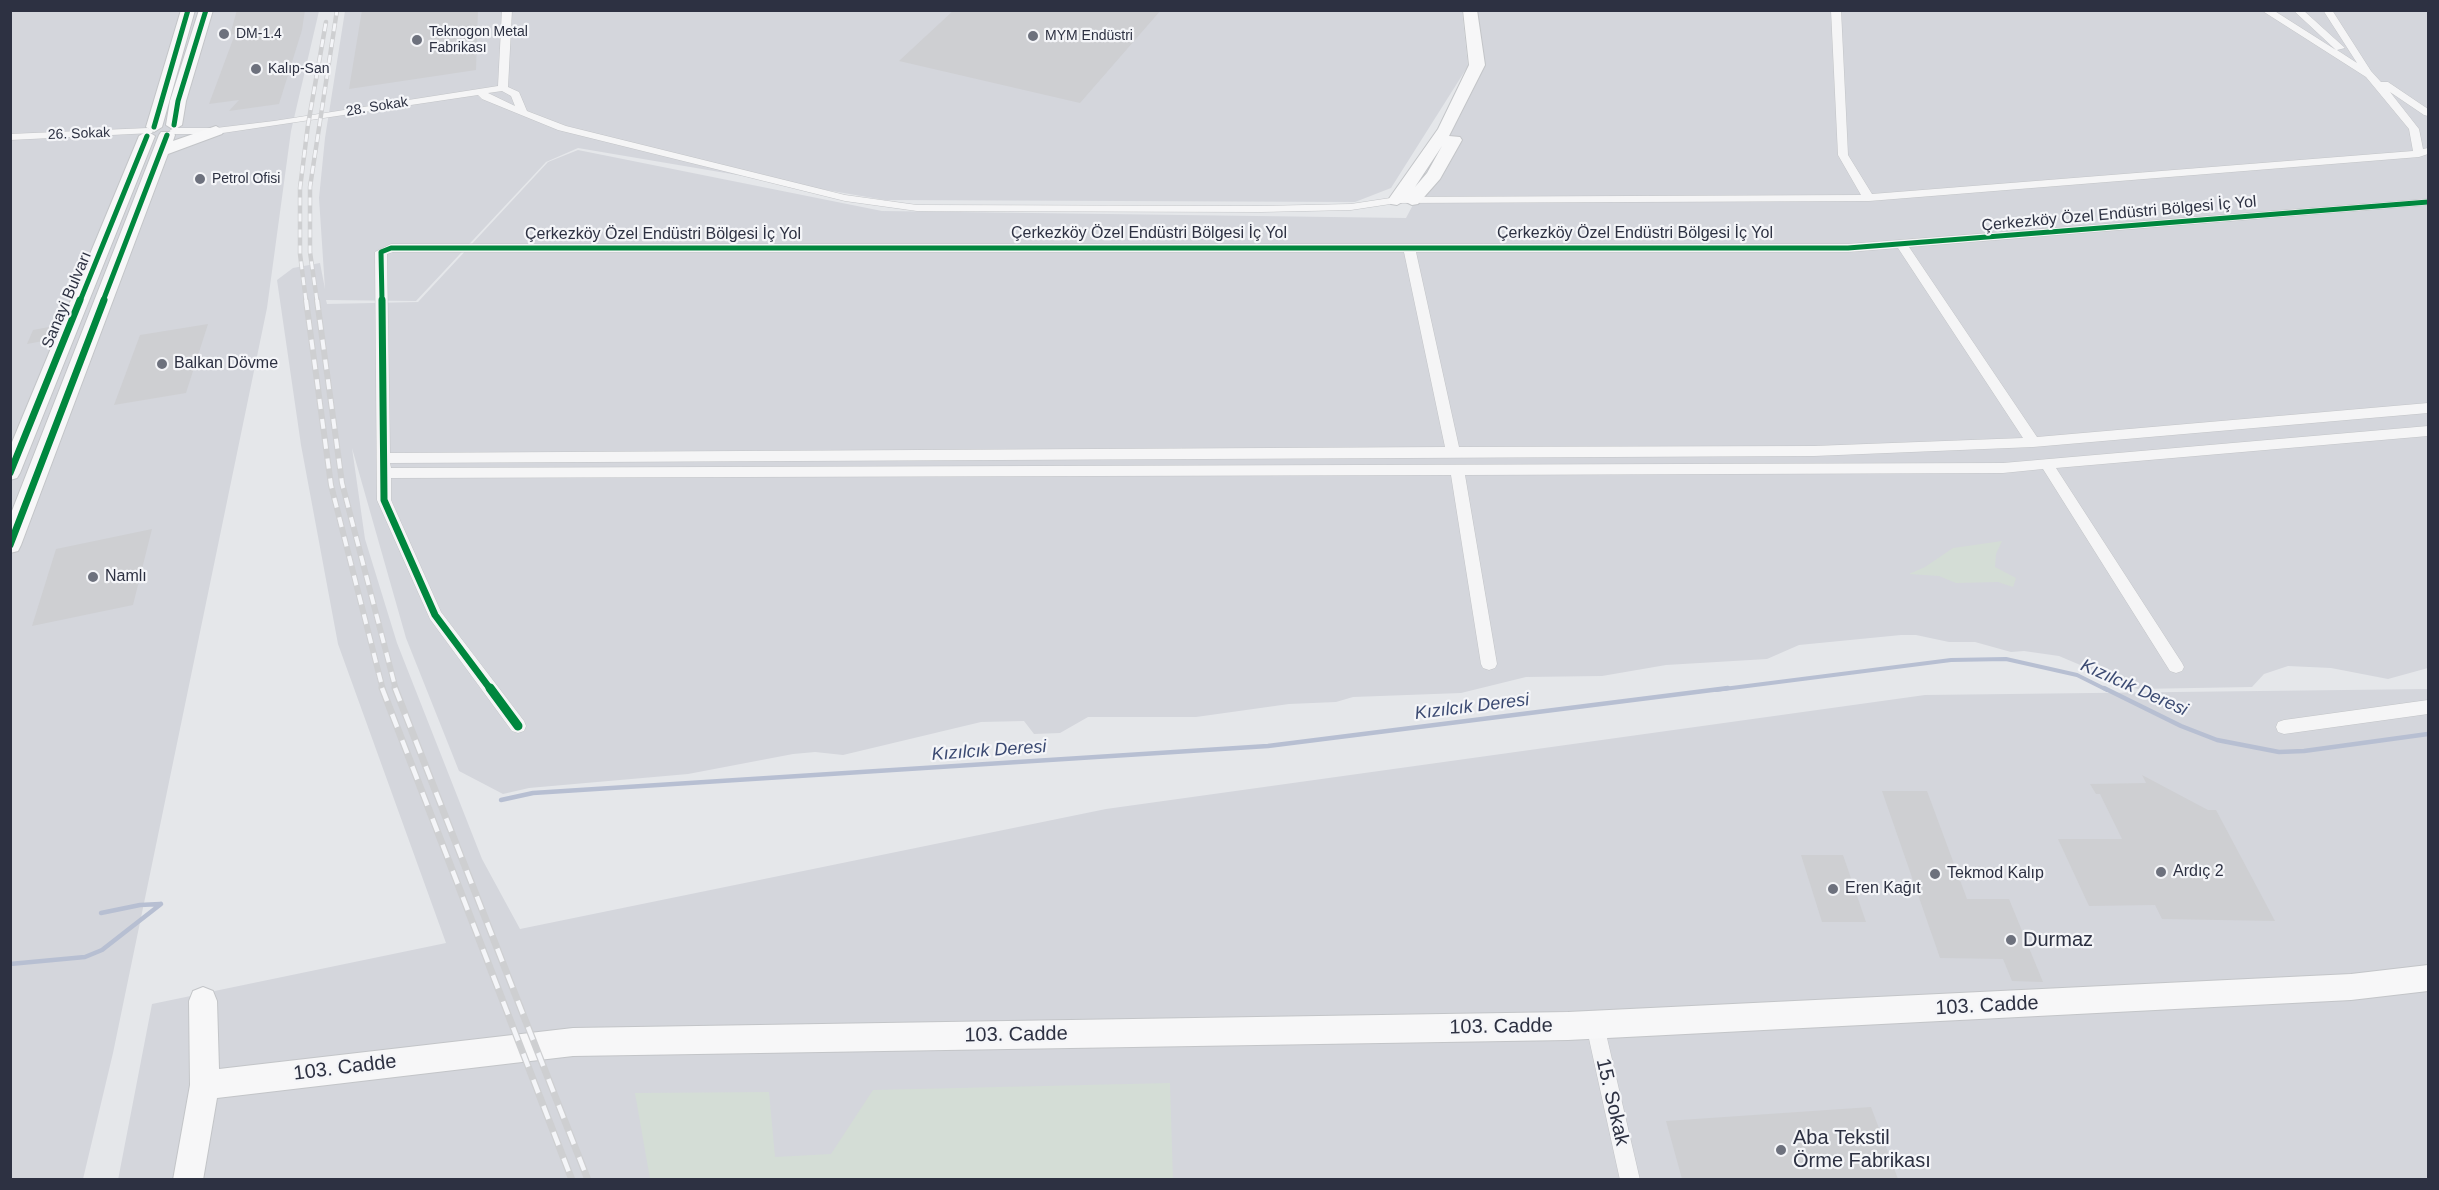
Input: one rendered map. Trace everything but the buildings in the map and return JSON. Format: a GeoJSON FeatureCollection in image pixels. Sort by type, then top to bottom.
{"type":"FeatureCollection","features":[{"type":"Feature","properties":{"kind":"street","name":"Sanayi Bulvarı"},"geometry":{"type":"LineString","coordinates":[[10,545],[161,134],[188,10]]}},
{"type":"Feature","properties":{"kind":"street","name":"Sanayi Bulvarı"},"geometry":{"type":"LineString","coordinates":[[10,473],[161,134],[178,101],[206,10]]}},
{"type":"Feature","properties":{"kind":"street"},"geometry":{"type":"LineString","coordinates":[[507,10],[503,88],[515,94],[524,113]]}},
{"type":"Feature","properties":{"kind":"street"},"geometry":{"type":"LineString","coordinates":[[1404,200],[1446,129],[1477,65],[1470,10]]}},
{"type":"Feature","properties":{"kind":"street"},"geometry":{"type":"LineString","coordinates":[[1404,200],[1434,175],[1475,103],[1491,65],[1482,10]]}},
{"type":"Feature","properties":{"kind":"street"},"geometry":{"type":"LineString","coordinates":[[1836,10],[1843,155],[1869,198]]}},
{"type":"Feature","properties":{"kind":"street"},"geometry":{"type":"LineString","coordinates":[[2265,10],[2428,113]]}},
{"type":"Feature","properties":{"kind":"street"},"geometry":{"type":"LineString","coordinates":[[2297,10],[2370,75]]}},
{"type":"Feature","properties":{"kind":"street"},"geometry":{"type":"LineString","coordinates":[[479,92],[486,98],[562,128],[823,193],[879,204],[929,208],[1262,209],[1351,207],[1404,200],[1869,198],[2424,153],[2414,129],[2370,75],[2327,10]]}},
{"type":"Feature","properties":{"kind":"street","name":"28. Sokak"},"geometry":{"type":"LineString","coordinates":[[161,134],[216,131],[503,88]]}},
{"type":"Feature","properties":{"kind":"street"},"geometry":{"type":"LineString","coordinates":[[161,134],[216,131]]}},
{"type":"Feature","properties":{"kind":"street","name":"26. Sokak"},"geometry":{"type":"LineString","coordinates":[[10,137],[161,134]]}},
{"type":"Feature","properties":{"kind":"street","name":"Çerkezköy Özel Endüstri Bölgesi İç Yol"},"geometry":{"type":"LineString","coordinates":[[518,726],[435,615],[384,500],[381,252],[392,248],[1848,248],[2428,202]]}},
{"type":"Feature","properties":{"kind":"street"},"geometry":{"type":"LineString","coordinates":[[1901,244],[2033,442]]}},
{"type":"Feature","properties":{"kind":"street"},"geometry":{"type":"LineString","coordinates":[[1409,248],[1453,452]]}},
{"type":"Feature","properties":{"kind":"street"},"geometry":{"type":"LineString","coordinates":[[384,465],[1453,452],[1814,451],[2033,442],[2428,408]]}},
{"type":"Feature","properties":{"kind":"street"},"geometry":{"type":"LineString","coordinates":[[384,465],[1457,470],[2003,468],[2428,431]]}},
{"type":"Feature","properties":{"kind":"street"},"geometry":{"type":"LineString","coordinates":[[2048,465],[2176,667]]}},
{"type":"Feature","properties":{"kind":"street"},"geometry":{"type":"LineString","coordinates":[[1457,470],[1489,664]]}},
{"type":"Feature","properties":{"kind":"street"},"geometry":{"type":"LineString","coordinates":[[2284,727],[2428,707]]}},
{"type":"Feature","properties":{"kind":"street","name":"103. Cadde"},"geometry":{"type":"LineString","coordinates":[[205,1085],[573,1042],[1595,1025],[2351,987],[2428,978]]}},
{"type":"Feature","properties":{"kind":"street"},"geometry":{"type":"LineString","coordinates":[[188,1179],[205,1085],[203,1001]]}},
{"type":"Feature","properties":{"kind":"street","name":"15. Sokak"},"geometry":{"type":"LineString","coordinates":[[1595,1025],[1630,1179]]}},
{"type":"Feature","properties":{"kind":"shaded area"},"geometry":{"type":"Polygon","coordinates":[[[10,11],[319,11],[291,131],[267,308],[113,1053],[83,1179],[11,1179],[10,11]]]}},
{"type":"Feature","properties":{"kind":"shaded area"},"geometry":{"type":"Polygon","coordinates":[[[345,11],[1462,11],[1468,66],[1391,188],[1355,202],[885,200],[578,148],[546,162],[416,301],[326,300],[327,304],[418,302],[548,162],[578,150],[882,211],[1406,218],[1460,116],[1470,66],[1464,11],[2428,11],[2428,668],[2388,679],[2331,668],[2288,666],[2264,674],[2252,687],[2137,689],[2059,656],[2024,651],[2011,652],[1975,642],[1949,642],[1916,635],[1901,635],[1799,645],[1767,659],[1666,665],[1602,676],[1526,677],[1461,693],[1353,697],[1336,702],[1289,704],[1196,717],[1088,717],[1060,733],[1034,734],[1024,721],[981,722],[843,755],[815,752],[793,754],[688,774],[529,788],[503,794],[459,771],[406,638],[352,448],[365,539],[397,643],[482,859],[520,929],[1106,809],[1925,695],[2428,689],[2428,1179],[118,1180],[152,1004],[446,943],[338,644],[301,445],[277,280],[293,268],[320,263],[325,289],[319,198],[325,138],[345,11]]]}},
{"type":"Feature","properties":{"kind":"shaded area"},"geometry":{"type":"Polygon","coordinates":[[[2002,541],[1996,554],[1995,567],[2016,578],[2013,587],[1998,582],[1956,583],[1939,576],[1909,574],[1925,567],[1953,548],[2002,541]]]}},
{"type":"Feature","properties":{"kind":"shaded area"},"geometry":{"type":"Polygon","coordinates":[[[1170,1083],[1173,1180],[650,1179],[635,1093],[769,1092],[775,1157],[831,1154],[873,1090],[1170,1083]]]}},
{"type":"Feature","properties":{"kind":"waterway","name":"Kızılcık Deresi"},"geometry":{"type":"LineString","coordinates":[[1716,690],[1951,660],[2006,659],[2077,675],[2107,690]]}},
{"type":"Feature","properties":{"kind":"waterway","name":"Kızılcık Deresi"},"geometry":{"type":"LineString","coordinates":[[501,800],[533,793],[1268,746],[1728,688]]}},
{"type":"Feature","properties":{"kind":"waterway","name":"Kızılcık Deresi"},"geometry":{"type":"LineString","coordinates":[[2104,688],[2181,726],[2217,740],[2279,752],[2304,751],[2428,734]]}},
{"type":"Feature","properties":{"kind":"waterway","name":"Kızılcık Deresi"},"geometry":{"type":"LineString","coordinates":[[101,913],[140,905],[160,904]]}},
{"type":"Feature","properties":{"kind":"waterway"},"geometry":{"type":"LineString","coordinates":[[10,964],[85,957],[102,950],[161,904]]}},
{"type":"Feature","properties":{"kind":"railway"},"geometry":{"type":"LineString","coordinates":[[317,301],[310,252],[310,187],[337,10]]}},
{"type":"Feature","properties":{"kind":"railway"},"geometry":{"type":"LineString","coordinates":[[306,301],[300,254],[300,188],[308,125],[326,22]]}},
{"type":"Feature","properties":{"kind":"railway"},"geometry":{"type":"LineString","coordinates":[[306,300],[331,485],[383,690]]}},
{"type":"Feature","properties":{"kind":"railway"},"geometry":{"type":"LineString","coordinates":[[317,300],[342,483],[396,690]]}},
{"type":"Feature","properties":{"kind":"railway"},"geometry":{"type":"LineString","coordinates":[[382,688],[572,1180]]}},
{"type":"Feature","properties":{"kind":"railway"},"geometry":{"type":"LineString","coordinates":[[395,688],[588,1180]]}},
{"type":"Feature","properties":{"kind":"cycle path"},"geometry":{"type":"LineString","coordinates":[[154,127],[188,10]]}},
{"type":"Feature","properties":{"kind":"cycle path"},"geometry":{"type":"LineString","coordinates":[[174,125],[178,101],[206,10]]}},
{"type":"Feature","properties":{"kind":"cycle path"},"geometry":{"type":"LineString","coordinates":[[10,545],[167,135]]}},
{"type":"Feature","properties":{"kind":"cycle path"},"geometry":{"type":"LineString","coordinates":[[10,473],[147,136]]}},
{"type":"Feature","properties":{"kind":"cycle path"},"geometry":{"type":"LineString","coordinates":[[518,726],[435,615],[384,500],[381,252],[391,248],[1848,248],[2428,202]]}},
{"type":"Feature","properties":{"kind":"place","name":"DM-1.4"},"geometry":{"type":"Point","coordinates":[224,34]}},
{"type":"Feature","properties":{"kind":"place","name":"MYM Endüstri"},"geometry":{"type":"Point","coordinates":[1033,36]}},
{"type":"Feature","properties":{"kind":"place","name":"Teknogon Metal Fabrikası"},"geometry":{"type":"Point","coordinates":[417,40]}},
{"type":"Feature","properties":{"kind":"place","name":"Kalıp-San"},"geometry":{"type":"Point","coordinates":[256,69]}},
{"type":"Feature","properties":{"kind":"place","name":"Petrol Ofisi"},"geometry":{"type":"Point","coordinates":[200,179]}},
{"type":"Feature","properties":{"kind":"place","name":"Balkan Dövme"},"geometry":{"type":"Point","coordinates":[162,364]}},
{"type":"Feature","properties":{"kind":"place","name":"Namlı"},"geometry":{"type":"Point","coordinates":[93,577]}},
{"type":"Feature","properties":{"kind":"place","name":"Ardıç 2"},"geometry":{"type":"Point","coordinates":[2161,872]}},
{"type":"Feature","properties":{"kind":"place","name":"Tekmod Kalıp"},"geometry":{"type":"Point","coordinates":[1935,874]}},
{"type":"Feature","properties":{"kind":"place","name":"Eren Kağıt"},"geometry":{"type":"Point","coordinates":[1833,889]}},
{"type":"Feature","properties":{"kind":"place","name":"Durmaz"},"geometry":{"type":"Point","coordinates":[2011,940]}},
{"type":"Feature","properties":{"kind":"place","name":"Aba Tekstil Örme Fabrikası"},"geometry":{"type":"Point","coordinates":[1781,1150]}}]}
